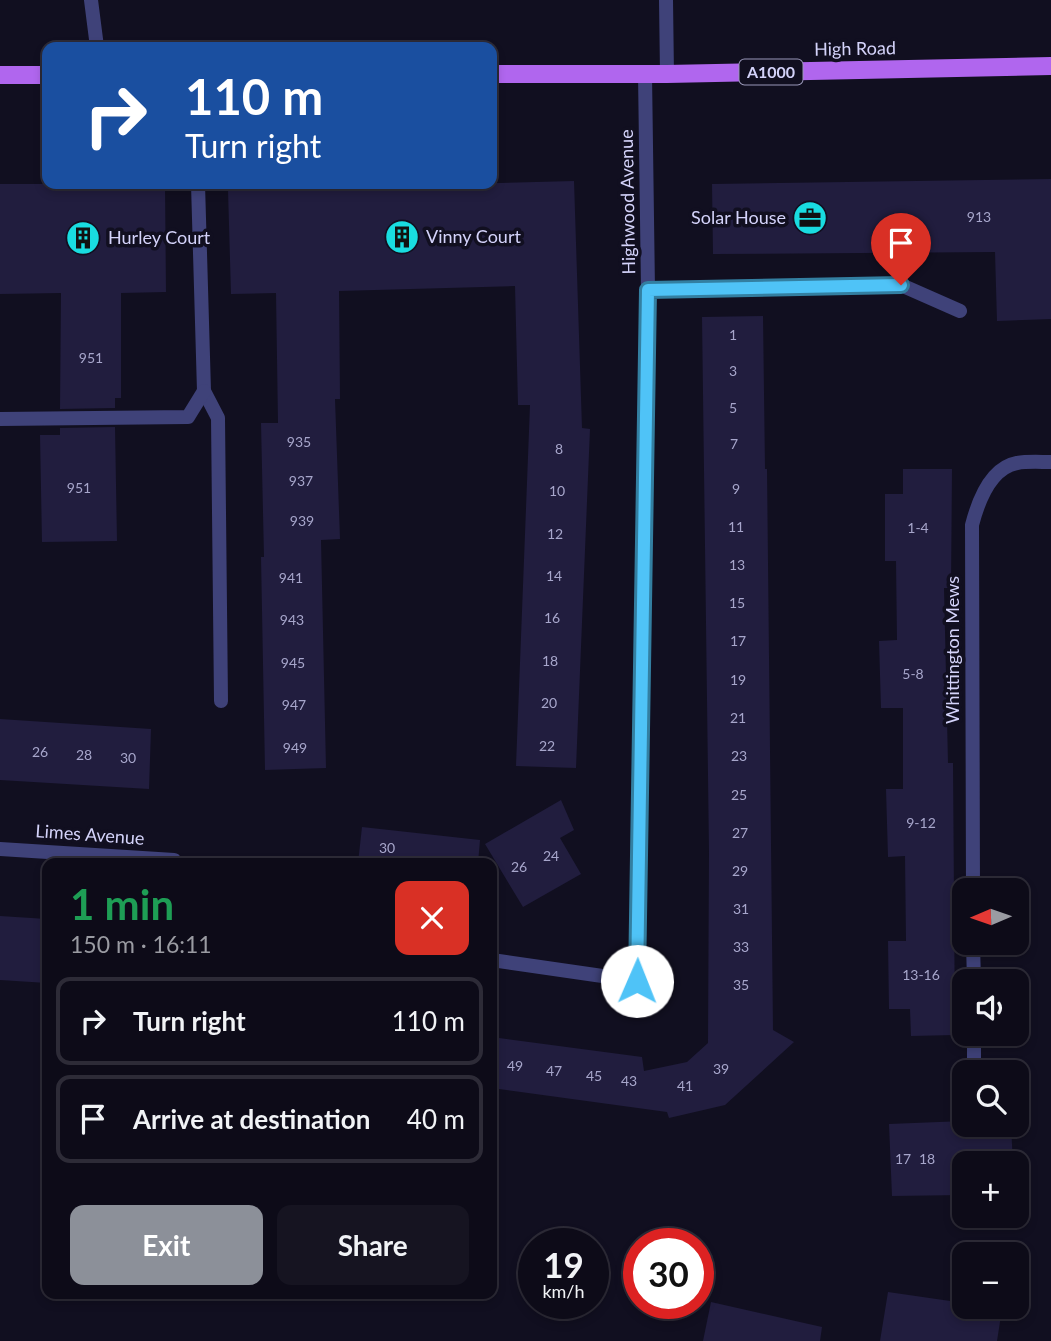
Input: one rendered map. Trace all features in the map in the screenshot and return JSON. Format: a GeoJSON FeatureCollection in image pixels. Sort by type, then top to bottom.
{"type":"FeatureCollection","features":[{"type":"Feature","properties":{"kind":"main road","name":"High Road"},"geometry":{"type":"LineString","coordinates":[[497,74],[667,74],[1051,66]]}},
{"type":"Feature","properties":{"kind":"main road"},"geometry":{"type":"LineString","coordinates":[[0,75],[42,75]]}},
{"type":"Feature","properties":{"kind":"street"},"geometry":{"type":"LineString","coordinates":[[91,0],[95,42]]}},
{"type":"Feature","properties":{"kind":"street"},"geometry":{"type":"LineString","coordinates":[[666,0],[667,74]]}},
{"type":"Feature","properties":{"kind":"street","name":"Highwood Avenue"},"geometry":{"type":"LineString","coordinates":[[497,961],[637,981],[648,290],[645,74]]}},
{"type":"Feature","properties":{"kind":"street"},"geometry":{"type":"LineString","coordinates":[[198,189],[204,391],[218,418],[221,701]]}},
{"type":"Feature","properties":{"kind":"street"},"geometry":{"type":"LineString","coordinates":[[648,290],[901,285],[960,311]]}},
{"type":"Feature","properties":{"kind":"street"},"geometry":{"type":"LineString","coordinates":[[0,419],[188,417],[204,391]]}},
{"type":"Feature","properties":{"kind":"street","name":"Whittington Mews"},"geometry":{"type":"LineString","coordinates":[[973,878],[972,525],[978,500],[996,475],[1014,463],[1051,462]]}},
{"type":"Feature","properties":{"kind":"street","name":"Limes Avenue"},"geometry":{"type":"LineString","coordinates":[[0,849],[142,858]]}},
{"type":"Feature","properties":{"kind":"building"},"geometry":{"type":"Polygon","coordinates":[[[1051,179],[1051,319],[997,321],[995,252],[713,254],[712,184],[1051,179]]]}},
{"type":"Feature","properties":{"kind":"building"},"geometry":{"type":"Polygon","coordinates":[[[574,181],[582,428],[590,429],[576,768],[516,766],[530,405],[518,405],[515,286],[339,291],[340,399],[335,399],[340,539],[321,540],[326,768],[265,770],[261,423],[278,423],[276,293],[231,294],[228,190],[497,189],[497,183],[574,181]]]}},
{"type":"Feature","properties":{"kind":"building","name":"Hurley Court"},"geometry":{"type":"Polygon","coordinates":[[[0,184],[42,184],[42,189],[165,189],[166,292],[121,293],[121,398],[115,398],[115,408],[60,409],[61,293],[0,294],[0,184]]]}},
{"type":"Feature","properties":{"kind":"building"},"geometry":{"type":"Polygon","coordinates":[[[763,316],[773,1030],[794,1042],[725,1105],[669,1118],[667,1112],[497,1089],[497,1038],[642,1057],[644,1071],[687,1062],[708,1043],[709,852],[702,317],[763,316]]]}},
{"type":"Feature","properties":{"kind":"building"},"geometry":{"type":"Polygon","coordinates":[[[115,427],[117,541],[42,542],[40,435],[60,435],[60,428],[115,427]]]}},
{"type":"Feature","properties":{"kind":"building"},"geometry":{"type":"Polygon","coordinates":[[[903,469],[952,469],[951,588],[944,588],[948,763],[953,763],[952,956],[954,956],[955,969],[952,969],[952,1035],[911,1036],[910,1009],[889,1009],[888,941],[906,941],[905,856],[888,857],[886,789],[903,789],[903,708],[881,708],[879,641],[897,640],[896,561],[885,561],[885,494],[903,494],[903,469]]]}},
{"type":"Feature","properties":{"kind":"building"},"geometry":{"type":"Polygon","coordinates":[[[0,719],[151,729],[149,789],[0,780],[0,719]]]}},
{"type":"Feature","properties":{"kind":"building"},"geometry":{"type":"Polygon","coordinates":[[[561,800],[574,830],[560,838],[581,874],[523,907],[497,864],[497,858],[493,858],[485,844],[561,800]]]}},
{"type":"Feature","properties":{"kind":"building"},"geometry":{"type":"Polygon","coordinates":[[[362,827],[480,840],[478,858],[359,858],[362,827]]]}},
{"type":"Feature","properties":{"kind":"building"},"geometry":{"type":"Polygon","coordinates":[[[0,916],[42,919],[42,983],[0,980],[0,916]]]}},
{"type":"Feature","properties":{"kind":"building"},"geometry":{"type":"Polygon","coordinates":[[[952,1121],[952,1137],[1012,1137],[1012,1151],[952,1151],[952,1195],[892,1196],[889,1124],[952,1121]]]}},
{"type":"Feature","properties":{"kind":"building"},"geometry":{"type":"Polygon","coordinates":[[[888,1292],[952,1301],[952,1319],[1000,1319],[997,1341],[880,1341],[888,1292]]]}},
{"type":"Feature","properties":{"kind":"building"},"geometry":{"type":"Polygon","coordinates":[[[714,1303],[822,1327],[820,1341],[703,1341],[708,1319],[714,1319],[714,1303]]]}},
{"type":"Feature","properties":{"kind":"place","name":"Solar House"},"geometry":{"type":"Point","coordinates":[810,218]}},
{"type":"Feature","properties":{"kind":"place","name":"Vinny Court"},"geometry":{"type":"Point","coordinates":[402,237]}},
{"type":"Feature","properties":{"kind":"place","name":"Hurley Court"},"geometry":{"type":"Point","coordinates":[83,238]}},
{"type":"Feature","properties":{"kind":"route"},"geometry":{"type":"LineString","coordinates":[[637,981],[648,290],[901,285]]}}]}
